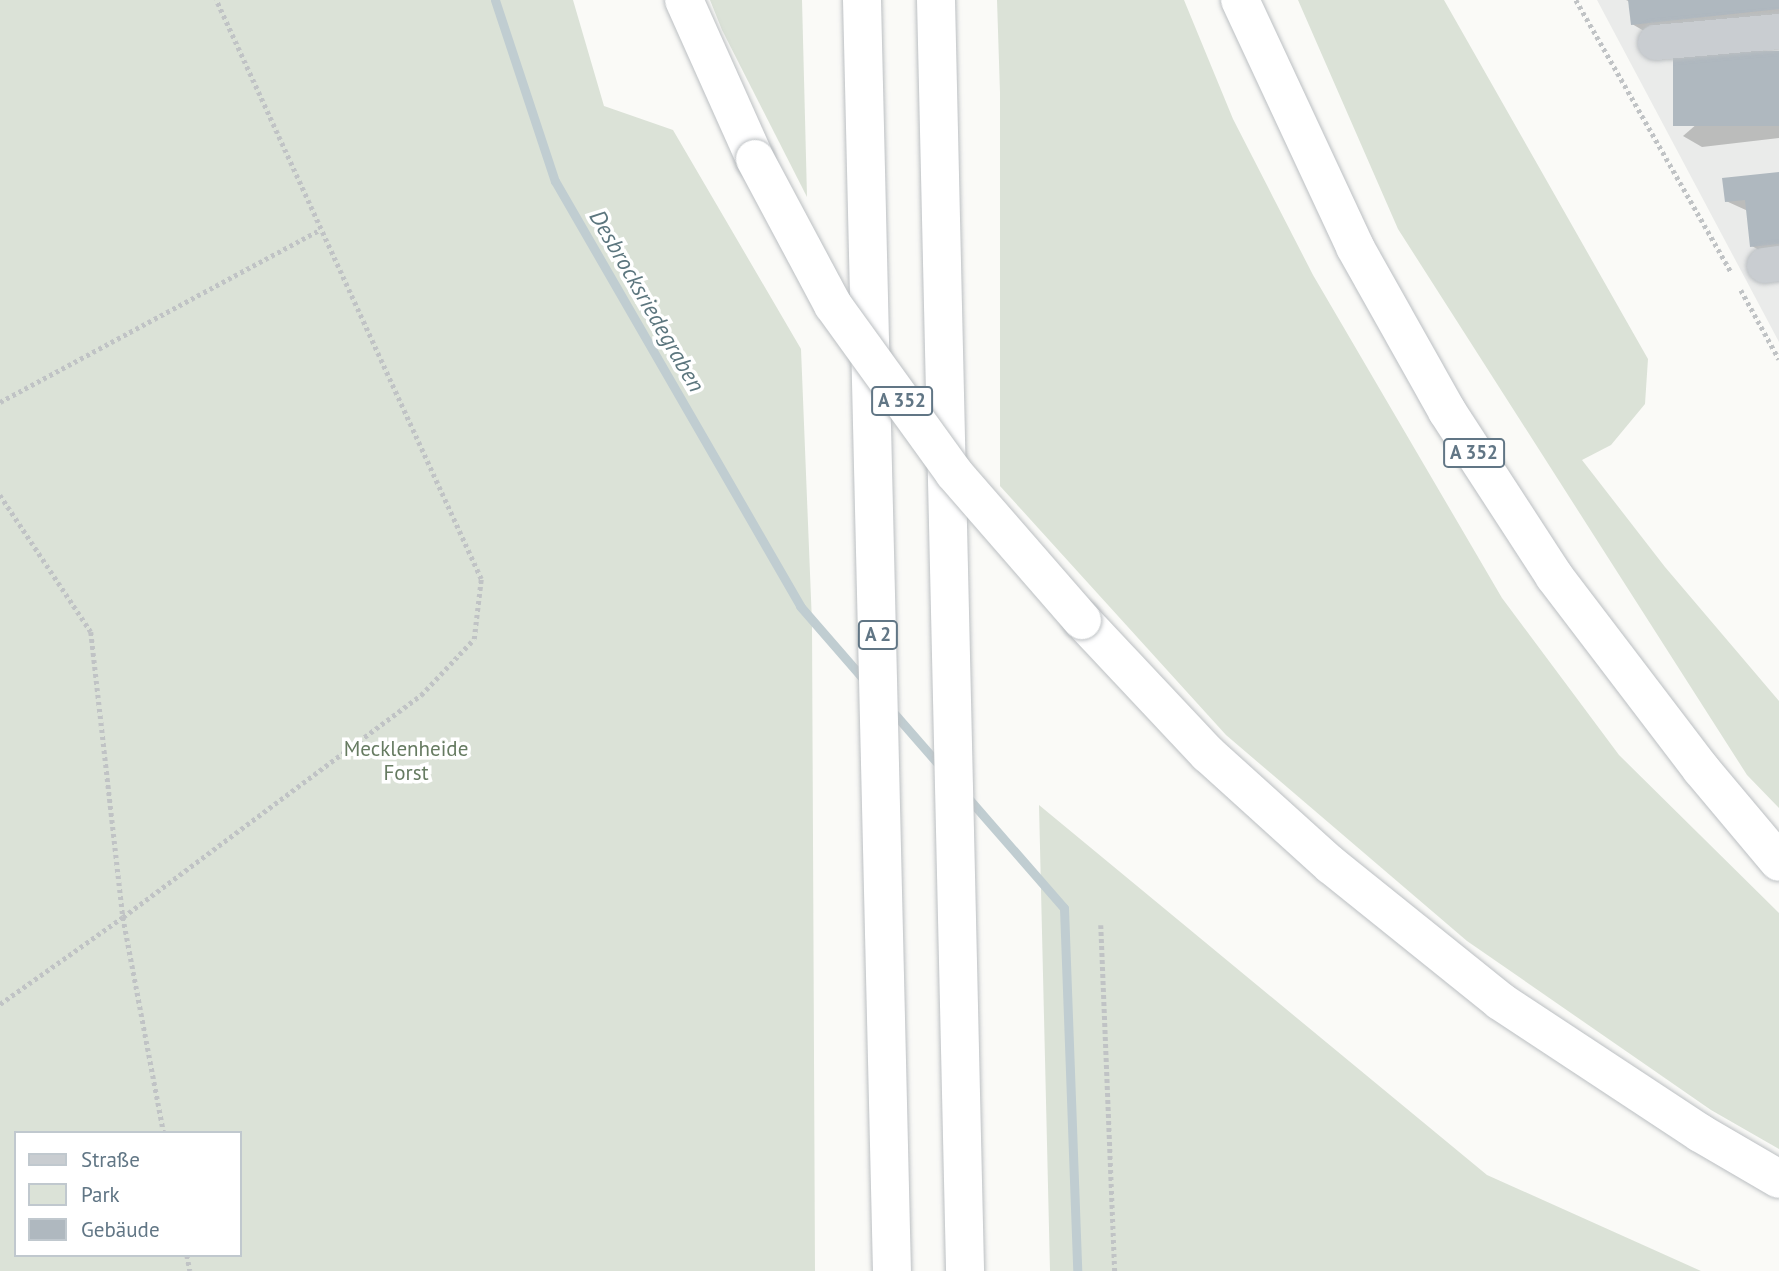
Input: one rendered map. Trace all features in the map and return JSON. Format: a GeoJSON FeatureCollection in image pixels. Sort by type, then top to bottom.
{"type":"FeatureCollection","features":[{"type":"Feature","properties":{"kind":"highway","name":"A 352"},"geometry":{"type":"LineString","coordinates":[[684,0],[754,159],[841,316],[954,473],[1082,620],[1208,754],[1331,865],[1500,1001],[1700,1133],[1779,1179]]}},
{"type":"Feature","properties":{"kind":"highway","name":"A 2"},"geometry":{"type":"LineString","coordinates":[[862,0],[892,1271]]}},
{"type":"Feature","properties":{"kind":"highway"},"geometry":{"type":"LineString","coordinates":[[936,0],[965,1271]]}},
{"type":"Feature","properties":{"kind":"highway","name":"A 352"},"geometry":{"type":"LineString","coordinates":[[1240,0],[1355,247],[1447,411],[1554,576],[1701,769],[1779,862]]}},
{"type":"Feature","properties":{"kind":"lane"},"geometry":{"type":"LineString","coordinates":[[1655,42],[1779,31]]}},
{"type":"Feature","properties":{"kind":"path"},"geometry":{"type":"LineString","coordinates":[[0,1003],[124,917],[422,695],[474,639],[481,579],[216,0]]}},
{"type":"Feature","properties":{"kind":"path"},"geometry":{"type":"LineString","coordinates":[[1576,0],[1754,273],[1779,359]]}},
{"type":"Feature","properties":{"kind":"path"},"geometry":{"type":"LineString","coordinates":[[0,402],[319,230]]}},
{"type":"Feature","properties":{"kind":"path"},"geometry":{"type":"LineString","coordinates":[[0,495],[91,632],[124,917],[164,1131]]}},
{"type":"Feature","properties":{"kind":"path"},"geometry":{"type":"LineString","coordinates":[[1101,925],[1115,1271]]}},
{"type":"Feature","properties":{"kind":"shaded area"},"geometry":{"type":"Polygon","coordinates":[[[1597,0],[1779,0],[1779,342],[1597,0]]]}},
{"type":"Feature","properties":{"kind":"green space","name":"Mecklenheide Forst"},"geometry":{"type":"Polygon","coordinates":[[[0,0],[573,0],[604,106],[673,130],[801,349],[812,623],[815,1271],[0,1271],[0,0]]]}},
{"type":"Feature","properties":{"kind":"green space"},"geometry":{"type":"Polygon","coordinates":[[[710,0],[802,0],[807,197],[722,30],[710,0]]]}},
{"type":"Feature","properties":{"kind":"green space"},"geometry":{"type":"Polygon","coordinates":[[[997,0],[1184,0],[1233,119],[1313,275],[1502,598],[1619,755],[1779,913],[1779,1149],[1711,1110],[1467,941],[1226,735],[1000,486],[1000,93],[997,0]]]}},
{"type":"Feature","properties":{"kind":"green space"},"geometry":{"type":"Polygon","coordinates":[[[1298,0],[1444,0],[1648,359],[1645,404],[1611,445],[1582,460],[1665,567],[1779,701],[1779,808],[1747,775],[1398,229],[1298,0]]]}},
{"type":"Feature","properties":{"kind":"green space"},"geometry":{"type":"Polygon","coordinates":[[[1039,805],[1487,1175],[1701,1271],[1050,1271],[1039,805]]]}},
{"type":"Feature","properties":{"kind":"building"},"geometry":{"type":"Polygon","coordinates":[[[1628,0],[1779,0],[1779,9],[1631,25],[1628,0]]]}},
{"type":"Feature","properties":{"kind":"building"},"geometry":{"type":"Polygon","coordinates":[[[1673,51],[1779,51],[1779,126],[1673,126],[1673,51]]]}},
{"type":"Feature","properties":{"kind":"building"},"geometry":{"type":"Polygon","coordinates":[[[1779,172],[1779,244],[1750,247],[1745,200],[1725,202],[1722,178],[1779,172]]]}},
{"type":"Feature","properties":{"kind":"waterway","name":"Desbrocksriedegraben"},"geometry":{"type":"LineString","coordinates":[[495,0],[555,181],[800,606],[866,682]]}},
{"type":"Feature","properties":{"kind":"waterway"},"geometry":{"type":"LineString","coordinates":[[892,711],[940,766]]}},
{"type":"Feature","properties":{"kind":"waterway"},"geometry":{"type":"LineString","coordinates":[[968,798],[1064,908],[1077,1271]]}}]}
